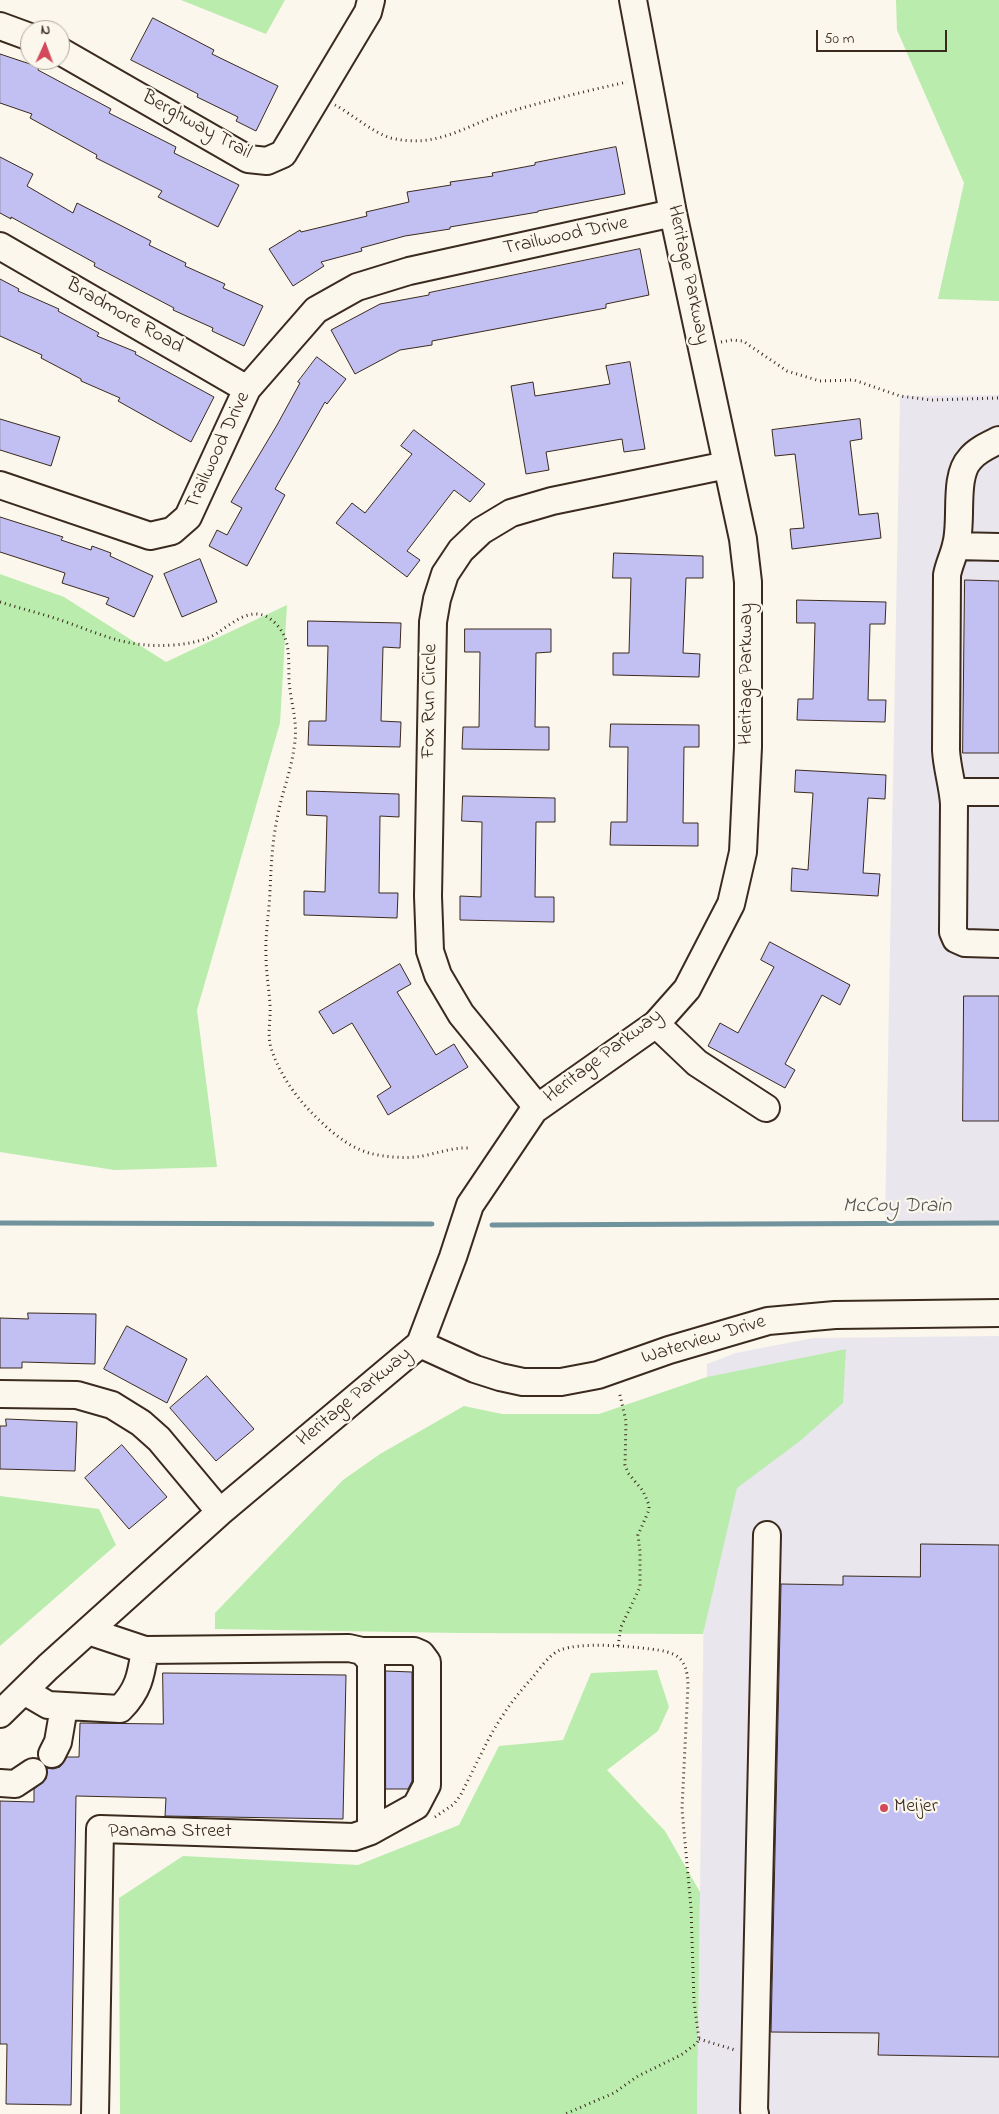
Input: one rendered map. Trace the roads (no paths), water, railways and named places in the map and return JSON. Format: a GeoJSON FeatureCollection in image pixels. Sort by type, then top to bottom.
{"type":"FeatureCollection","features":[{"type":"Feature","properties":{"kind":"street","name":"Berghway Trail"},"geometry":{"type":"LineString","coordinates":[[70,57],[248,159],[267,161],[283,154],[368,12],[371,0]]}},
{"type":"Feature","properties":{"kind":"street","name":"Heritage Parkway"},"geometry":{"type":"LineString","coordinates":[[0,1714],[88,1631],[220,1512],[420,1344],[453,1257],[470,1204],[537,1107],[656,1024],[687,989],[731,904],[743,852],[748,747],[748,582],[743,539],[673,213],[634,0]]}},
{"type":"Feature","properties":{"kind":"street"},"geometry":{"type":"LineString","coordinates":[[0,26],[20,33]]}},
{"type":"Feature","properties":{"kind":"street","name":"Trailwood Drive"},"geometry":{"type":"LineString","coordinates":[[0,485],[150,536],[172,531],[188,517],[247,389],[316,310],[357,287],[409,272],[673,213]]}},
{"type":"Feature","properties":{"kind":"street","name":"Bradmore Road"},"geometry":{"type":"LineString","coordinates":[[0,246],[247,389]]}},
{"type":"Feature","properties":{"kind":"street"},"geometry":{"type":"LineString","coordinates":[[999,440],[978,451],[969,459],[962,471],[956,546],[950,560],[947,594],[946,750],[946,765],[954,792],[953,932],[956,939],[965,943],[999,944]]}},
{"type":"Feature","properties":{"kind":"street","name":"Fox Run Circle"},"geometry":{"type":"LineString","coordinates":[[537,1107],[461,1014],[438,975],[430,951],[428,896],[433,622],[437,599],[445,574],[461,550],[481,531],[511,513],[552,501],[727,465]]}},
{"type":"Feature","properties":{"kind":"street"},"geometry":{"type":"LineString","coordinates":[[956,546],[999,547]]}},
{"type":"Feature","properties":{"kind":"street"},"geometry":{"type":"LineString","coordinates":[[954,792],[999,792]]}},
{"type":"Feature","properties":{"kind":"street"},"geometry":{"type":"LineString","coordinates":[[656,1024],[698,1063],[766,1108]]}},
{"type":"Feature","properties":{"kind":"street","name":"Waterview Drive"},"geometry":{"type":"LineString","coordinates":[[420,1344],[475,1369],[500,1377],[524,1382],[561,1382],[598,1375],[669,1350],[768,1321],[834,1315],[999,1313]]}},
{"type":"Feature","properties":{"kind":"street"},"geometry":{"type":"LineString","coordinates":[[0,1394],[78,1395],[112,1405],[141,1423],[159,1439],[220,1512]]}},
{"type":"Feature","properties":{"kind":"street"},"geometry":{"type":"LineString","coordinates":[[755,2114],[767,1535]]}},
{"type":"Feature","properties":{"kind":"street","name":"Panama Street"},"geometry":{"type":"LineString","coordinates":[[88,1631],[145,1650],[349,1648],[362,1651],[414,1652],[421,1654],[427,1662],[427,1785],[416,1806],[371,1830],[354,1837],[100,1829],[95,2114]]}},
{"type":"Feature","properties":{"kind":"street"},"geometry":{"type":"LineString","coordinates":[[24,1691],[48,1705],[120,1708],[128,1701],[140,1681],[145,1650]]}},
{"type":"Feature","properties":{"kind":"street"},"geometry":{"type":"LineString","coordinates":[[362,1651],[371,1661],[371,1830]]}},
{"type":"Feature","properties":{"kind":"street"},"geometry":{"type":"LineString","coordinates":[[52,1754],[58,1742],[64,1706]]}},
{"type":"Feature","properties":{"kind":"street"},"geometry":{"type":"LineString","coordinates":[[0,1783],[15,1784],[33,1772]]}},
{"type":"Feature","properties":{"kind":"waterway"},"geometry":{"type":"LineString","coordinates":[[0,1223],[432,1224]]}},
{"type":"Feature","properties":{"kind":"waterway","name":"McCoy Drain"},"geometry":{"type":"LineString","coordinates":[[492,1225],[999,1223]]}},
{"type":"Feature","properties":{"kind":"place","name":"Meijer"},"geometry":{"type":"Point","coordinates":[884,1808]}}]}
